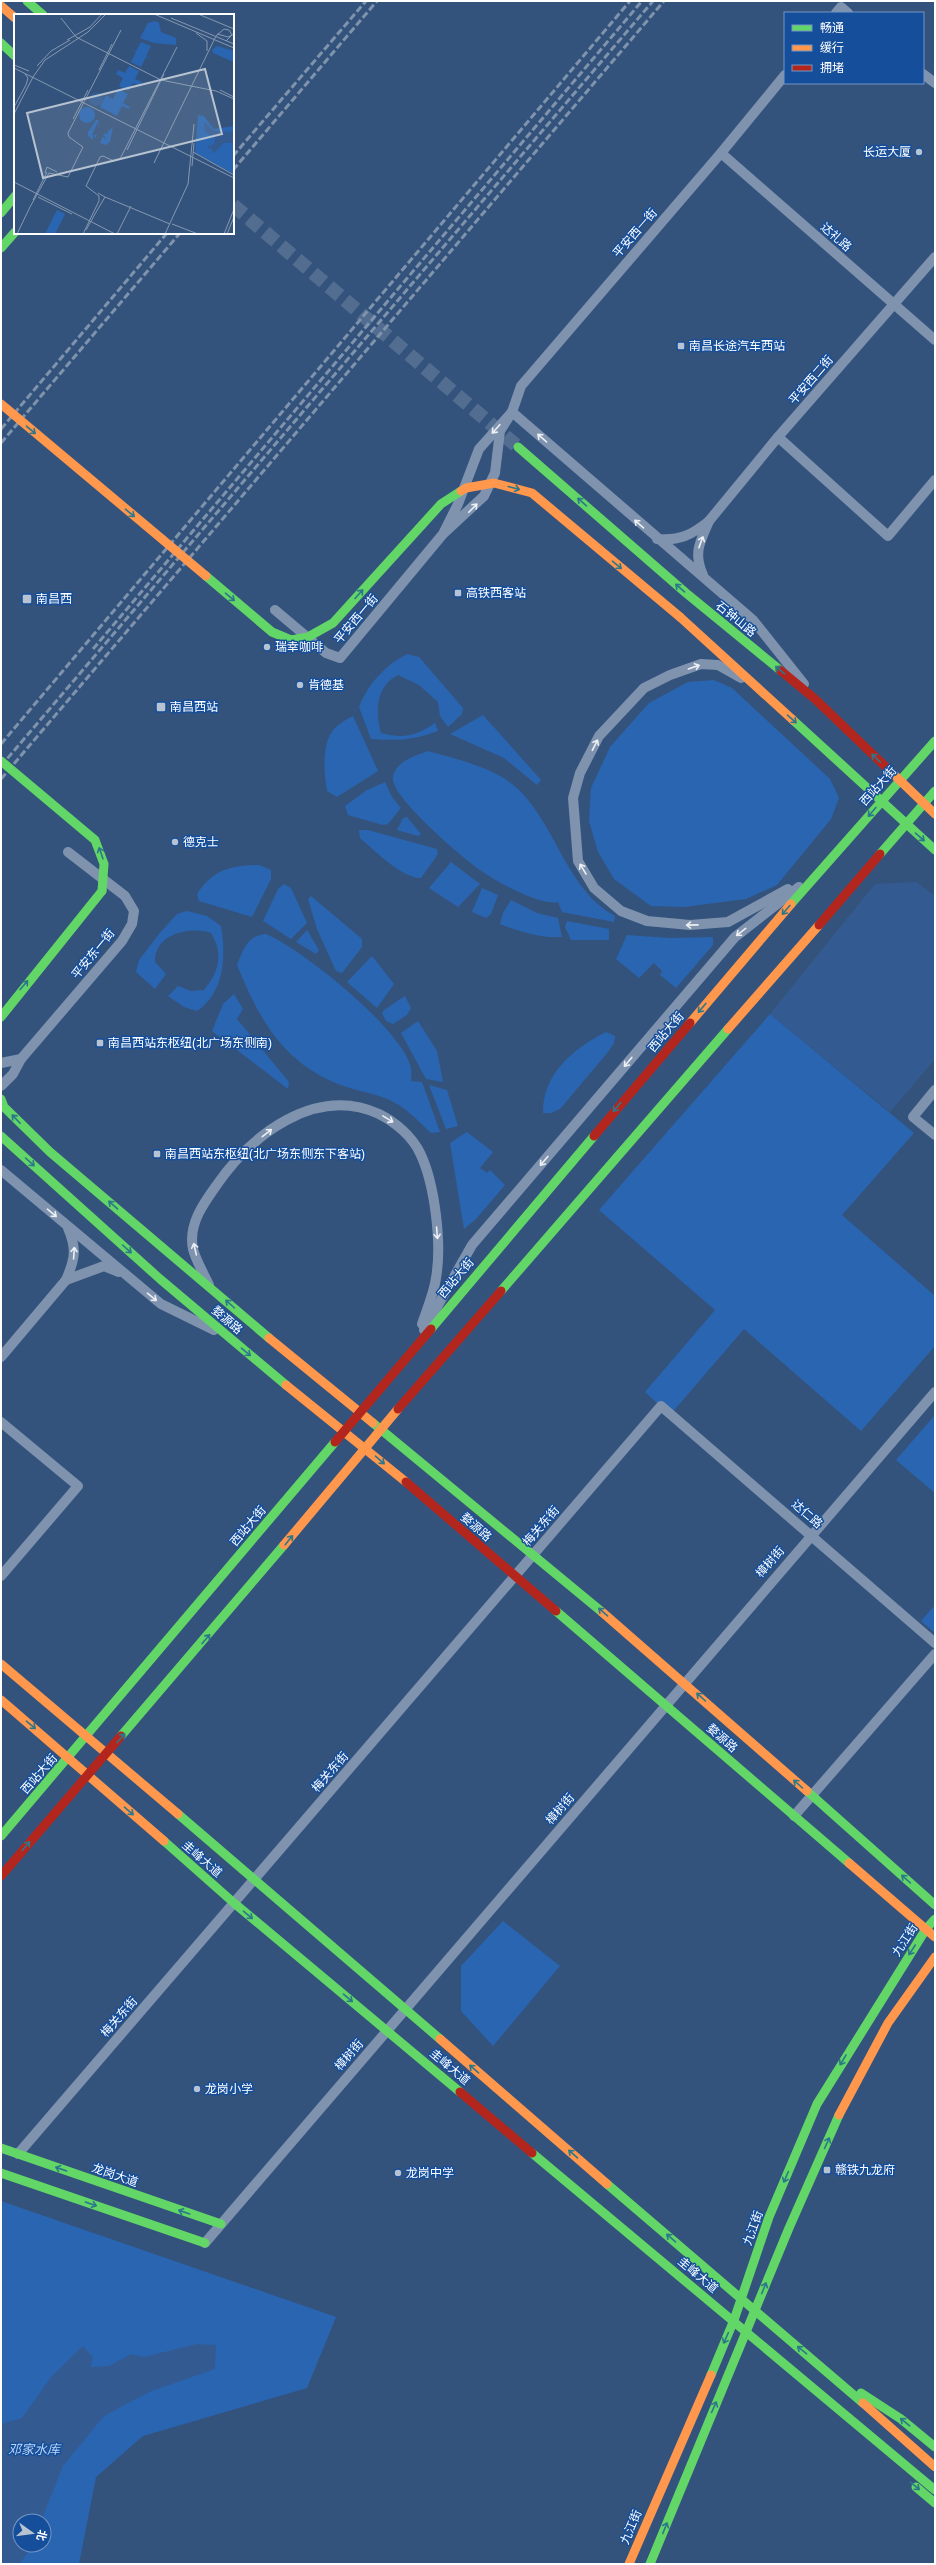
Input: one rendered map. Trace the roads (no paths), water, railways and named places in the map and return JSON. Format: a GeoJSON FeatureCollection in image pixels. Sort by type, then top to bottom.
{"type":"FeatureCollection","features":[{"type":"Feature","properties":{"kind":"street"},"geometry":{"type":"LineString","coordinates":[[26,1],[42,14]]}},
{"type":"Feature","properties":{"kind":"street"},"geometry":{"type":"LineString","coordinates":[[1,6],[14,17]]}},
{"type":"Feature","properties":{"kind":"street"},"geometry":{"type":"LineString","coordinates":[[1,43],[14,55]]}},
{"type":"Feature","properties":{"kind":"street"},"geometry":{"type":"LineString","coordinates":[[924,75],[935,83]]}},
{"type":"Feature","properties":{"kind":"street","name":"平安西一街"},"geometry":{"type":"LineString","coordinates":[[512,412],[521,386],[721,153],[784,76]]}},
{"type":"Feature","properties":{"kind":"street","name":"达礼路"},"geometry":{"type":"LineString","coordinates":[[721,153],[935,340]]}},
{"type":"Feature","properties":{"kind":"street"},"geometry":{"type":"LineString","coordinates":[[1,212],[14,197]]}},
{"type":"Feature","properties":{"kind":"street"},"geometry":{"type":"LineString","coordinates":[[1,248],[14,233]]}},
{"type":"Feature","properties":{"kind":"street","name":"平安西二街"},"geometry":{"type":"LineString","coordinates":[[709,521],[778,437],[895,305],[935,257]]}},
{"type":"Feature","properties":{"kind":"street"},"geometry":{"type":"LineString","coordinates":[[1,404],[272,632],[291,640],[308,637],[333,623],[442,504],[466,488],[494,483],[532,494],[680,617],[748,682],[809,734],[935,850]]}},
{"type":"Feature","properties":{"kind":"street"},"geometry":{"type":"LineString","coordinates":[[443,534],[484,496],[495,473],[500,431],[512,412]]}},
{"type":"Feature","properties":{"kind":"street"},"geometry":{"type":"LineString","coordinates":[[443,534],[458,504],[479,449],[512,412]]}},
{"type":"Feature","properties":{"kind":"street"},"geometry":{"type":"LineString","coordinates":[[512,412],[657,539],[753,620],[815,699]]}},
{"type":"Feature","properties":{"kind":"street"},"geometry":{"type":"LineString","coordinates":[[778,437],[888,536],[935,480]]}},
{"type":"Feature","properties":{"kind":"street","name":"石钟山路"},"geometry":{"type":"LineString","coordinates":[[518,447],[686,593],[815,699],[935,814]]}},
{"type":"Feature","properties":{"kind":"street"},"geometry":{"type":"LineString","coordinates":[[657,539],[673,540],[692,535],[709,521]]}},
{"type":"Feature","properties":{"kind":"street"},"geometry":{"type":"LineString","coordinates":[[704,579],[697,562],[699,545],[709,521]]}},
{"type":"Feature","properties":{"kind":"street","name":"平安西一街"},"geometry":{"type":"LineString","coordinates":[[275,610],[326,653],[340,658],[443,534]]}},
{"type":"Feature","properties":{"kind":"street"},"geometry":{"type":"LineString","coordinates":[[748,682],[718,665],[702,664],[670,675],[644,688],[599,736],[580,773],[573,798],[578,861],[594,888],[621,911],[647,921],[690,925],[728,922],[816,874]]}},
{"type":"Feature","properties":{"kind":"street","name":"西站大街"},"geometry":{"type":"LineString","coordinates":[[1,1836],[87,1737],[417,1342],[816,874],[935,741]]}},
{"type":"Feature","properties":{"kind":"street"},"geometry":{"type":"LineString","coordinates":[[1,761],[95,840],[102,852],[106,872],[102,891],[1,1017]]}},
{"type":"Feature","properties":{"kind":"street"},"geometry":{"type":"LineString","coordinates":[[1,1876],[240,1599],[365,1447],[935,791]]}},
{"type":"Feature","properties":{"kind":"street","name":"平安东一街"},"geometry":{"type":"LineString","coordinates":[[1,1086],[13,1074],[21,1058],[122,941],[132,924],[134,910],[125,896],[68,852]]}},
{"type":"Feature","properties":{"kind":"street"},"geometry":{"type":"LineString","coordinates":[[417,1342],[472,1245],[534,1172],[735,937],[816,874]]}},
{"type":"Feature","properties":{"kind":"street"},"geometry":{"type":"LineString","coordinates":[[1,1063],[21,1058]]}},
{"type":"Feature","properties":{"kind":"street"},"geometry":{"type":"LineString","coordinates":[[935,1090],[913,1117],[935,1135]]}},
{"type":"Feature","properties":{"kind":"street","name":"婺源路"},"geometry":{"type":"LineString","coordinates":[[1,1100],[4,1107],[28,1131],[174,1258],[209,1285],[259,1330],[534,1554],[684,1682],[935,1905]]}},
{"type":"Feature","properties":{"kind":"street"},"geometry":{"type":"LineString","coordinates":[[209,1285],[193,1249],[194,1223],[208,1197],[243,1152],[281,1122],[309,1110],[341,1104],[369,1110],[390,1119],[405,1132],[420,1152],[430,1180],[437,1234],[436,1278],[417,1342]]}},
{"type":"Feature","properties":{"kind":"street","name":"婺源路"},"geometry":{"type":"LineString","coordinates":[[1,1136],[226,1335],[342,1433],[365,1447],[935,1938]]}},
{"type":"Feature","properties":{"kind":"street"},"geometry":{"type":"LineString","coordinates":[[1,1170],[161,1304],[226,1335]]}},
{"type":"Feature","properties":{"kind":"street"},"geometry":{"type":"LineString","coordinates":[[1,1357],[66,1280],[73,1263],[74,1243],[67,1225]]}},
{"type":"Feature","properties":{"kind":"street"},"geometry":{"type":"LineString","coordinates":[[66,1280],[104,1266],[128,1276]]}},
{"type":"Feature","properties":{"kind":"street","name":"樟树街"},"geometry":{"type":"LineString","coordinates":[[205,2243],[810,1535],[935,1392]]}},
{"type":"Feature","properties":{"kind":"street","name":"达仁路"},"geometry":{"type":"LineString","coordinates":[[661,1406],[935,1643]]}},
{"type":"Feature","properties":{"kind":"street","name":"梅关东街"},"geometry":{"type":"LineString","coordinates":[[18,2154],[661,1406]]}},
{"type":"Feature","properties":{"kind":"street"},"geometry":{"type":"LineString","coordinates":[[1,1422],[78,1486],[1,1576]]}},
{"type":"Feature","properties":{"kind":"street"},"geometry":{"type":"LineString","coordinates":[[794,1816],[935,1654]]}},
{"type":"Feature","properties":{"kind":"street","name":"圭峰大道"},"geometry":{"type":"LineString","coordinates":[[1,1664],[255,1879],[741,2298],[755,2312],[832,2375]]}},
{"type":"Feature","properties":{"kind":"street","name":"圭峰大道"},"geometry":{"type":"LineString","coordinates":[[1,1700],[69,1757],[234,1903],[734,2320],[885,2450],[935,2490]]}},
{"type":"Feature","properties":{"kind":"street","name":"九江街"},"geometry":{"type":"LineString","coordinates":[[629,2564],[734,2320],[769,2217],[817,2104],[926,1929],[935,1919]]}},
{"type":"Feature","properties":{"kind":"street"},"geometry":{"type":"LineString","coordinates":[[650,2564],[789,2228],[842,2109],[888,2023],[935,1957]]}},
{"type":"Feature","properties":{"kind":"street","name":"龙岗大道"},"geometry":{"type":"LineString","coordinates":[[1,2148],[221,2224]]}},
{"type":"Feature","properties":{"kind":"street"},"geometry":{"type":"LineString","coordinates":[[1,2173],[205,2243]]}},
{"type":"Feature","properties":{"kind":"street"},"geometry":{"type":"LineString","coordinates":[[832,2375],[894,2432],[935,2467]]}},
{"type":"Feature","properties":{"kind":"street"},"geometry":{"type":"LineString","coordinates":[[832,2375],[900,2419],[935,2447]]}},
{"type":"Feature","properties":{"kind":"street"},"geometry":{"type":"LineString","coordinates":[[827,2400],[870,2449]]}},
{"type":"Feature","properties":{"kind":"street"},"geometry":{"type":"LineString","coordinates":[[893,2468],[935,2502]]}},
{"type":"Feature","properties":{"kind":"water"},"geometry":{"type":"Polygon","coordinates":[[[916,882],[935,896],[935,1059],[890,1112],[770,1014],[875,884],[916,882]]]}},
{"type":"Feature","properties":{"kind":"water","name":"邓家水库"},"geometry":{"type":"Polygon","coordinates":[[[197,2344],[216,2345],[215,2369],[149,2392],[104,2416],[63,2466],[44,2513],[12,2513],[12,2553],[27,2553],[20,2564],[1,2564],[1,2424],[22,2418],[51,2377],[83,2346],[93,2357],[91,2367],[109,2366],[131,2354],[144,2357],[197,2344]]]}},
{"type":"Feature","properties":{"kind":"tunnel"},"geometry":{"type":"LineString","coordinates":[[234,206],[518,447]]}},
{"type":"Feature","properties":{"kind":"railway"},"geometry":{"type":"LineString","coordinates":[[234,155],[366,1]]}},
{"type":"Feature","properties":{"kind":"railway"},"geometry":{"type":"LineString","coordinates":[[234,169],[377,1]]}},
{"type":"Feature","properties":{"kind":"railway"},"geometry":{"type":"LineString","coordinates":[[1,744],[630,1]]}},
{"type":"Feature","properties":{"kind":"railway"},"geometry":{"type":"LineString","coordinates":[[93,649],[642,1]]}},
{"type":"Feature","properties":{"kind":"railway"},"geometry":{"type":"LineString","coordinates":[[1,766],[653,1]]}},
{"type":"Feature","properties":{"kind":"railway"},"geometry":{"type":"LineString","coordinates":[[1,779],[664,1]]}},
{"type":"Feature","properties":{"kind":"railway"},"geometry":{"type":"LineString","coordinates":[[1,429],[166,234]]}},
{"type":"Feature","properties":{"kind":"railway"},"geometry":{"type":"LineString","coordinates":[[1,443],[179,234]]}},
{"type":"Feature","properties":{"kind":"place","name":"长运大厦"},"geometry":{"type":"Point","coordinates":[919,152]}},
{"type":"Feature","properties":{"kind":"place","name":"南昌长途汽车西站"},"geometry":{"type":"Point","coordinates":[681,346]}},
{"type":"Feature","properties":{"kind":"place","name":"高铁西客站"},"geometry":{"type":"Point","coordinates":[458,593]}},
{"type":"Feature","properties":{"kind":"place","name":"南昌西"},"geometry":{"type":"Point","coordinates":[27,599]}},
{"type":"Feature","properties":{"kind":"place","name":"瑞幸咖啡"},"geometry":{"type":"Point","coordinates":[267,647]}},
{"type":"Feature","properties":{"kind":"place","name":"肯德基"},"geometry":{"type":"Point","coordinates":[300,685]}},
{"type":"Feature","properties":{"kind":"place","name":"南昌西站"},"geometry":{"type":"Point","coordinates":[161,707]}},
{"type":"Feature","properties":{"kind":"place","name":"德克士"},"geometry":{"type":"Point","coordinates":[175,842]}},
{"type":"Feature","properties":{"kind":"place","name":"南昌西站东枢纽(北广场东侧南)"},"geometry":{"type":"Point","coordinates":[100,1043]}},
{"type":"Feature","properties":{"kind":"place","name":"南昌西站东枢纽(北广场东侧东下客站)"},"geometry":{"type":"Point","coordinates":[157,1154]}},
{"type":"Feature","properties":{"kind":"place","name":"龙岗小学"},"geometry":{"type":"Point","coordinates":[197,2089]}},
{"type":"Feature","properties":{"kind":"place","name":"赣铁九龙府"},"geometry":{"type":"Point","coordinates":[827,2170]}},
{"type":"Feature","properties":{"kind":"place","name":"龙岗中学"},"geometry":{"type":"Point","coordinates":[398,2173]}}]}
